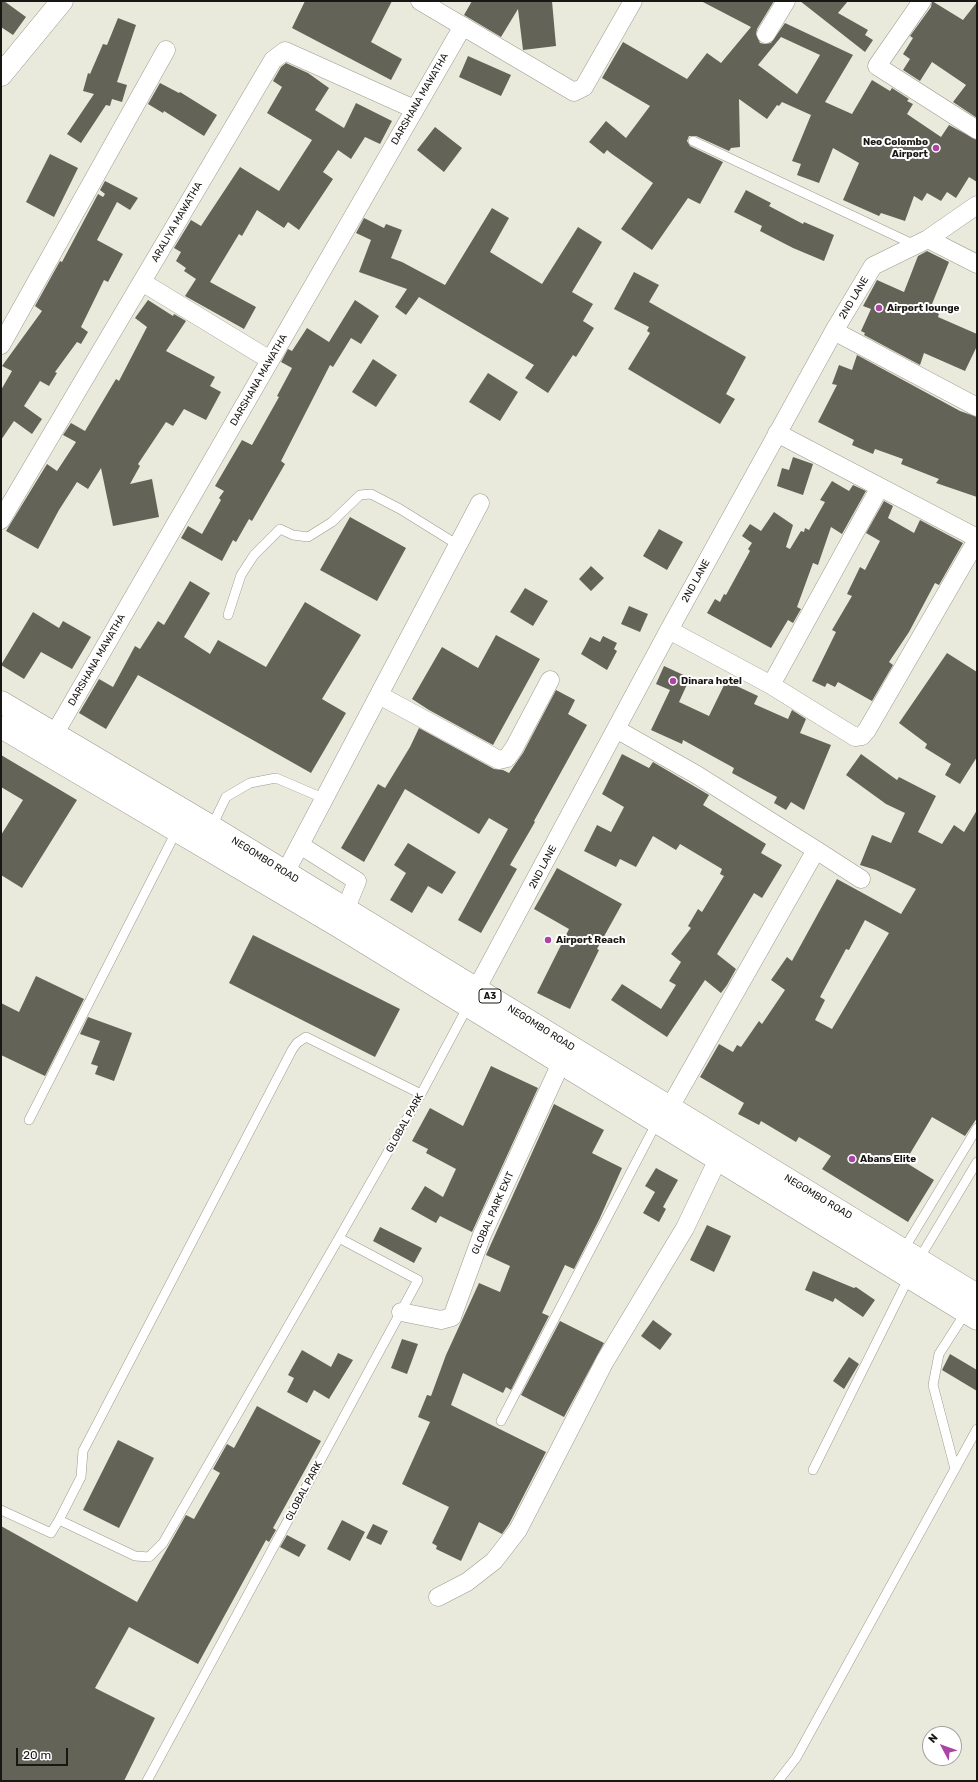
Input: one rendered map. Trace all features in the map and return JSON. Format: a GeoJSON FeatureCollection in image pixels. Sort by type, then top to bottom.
{"type":"FeatureCollection","features":[{"type":"Feature","properties":{"kind":"main road"},"geometry":{"type":"LineString","coordinates":[[1,75],[62,1]]}},
{"type":"Feature","properties":{"kind":"main road","name":"NEGOMBO ROAD"},"geometry":{"type":"LineString","coordinates":[[1,702],[285,872],[342,918]]}},
{"type":"Feature","properties":{"kind":"main road","name":"NEGOMBO ROAD"},"geometry":{"type":"LineString","coordinates":[[1,727],[176,832],[342,918],[663,1115],[910,1262],[973,1309]]}},
{"type":"Feature","properties":{"kind":"main road","name":"NEGOMBO ROAD"},"geometry":{"type":"LineString","coordinates":[[473,997],[562,1063],[663,1115],[718,1159],[910,1262]]}},
{"type":"Feature","properties":{"kind":"street"},"geometry":{"type":"LineString","coordinates":[[420,1],[574,92],[584,86],[633,1]]}},
{"type":"Feature","properties":{"kind":"street"},"geometry":{"type":"LineString","coordinates":[[766,34],[786,1]]}},
{"type":"Feature","properties":{"kind":"street"},"geometry":{"type":"LineString","coordinates":[[922,1],[877,66],[977,130]]}},
{"type":"Feature","properties":{"kind":"street","name":"DARSHANA MAWATHA"},"geometry":{"type":"LineString","coordinates":[[55,733],[463,26]]}},
{"type":"Feature","properties":{"kind":"street"},"geometry":{"type":"LineString","coordinates":[[1,345],[166,50]]}},
{"type":"Feature","properties":{"kind":"street","name":"ARALIYA MAWATHA"},"geometry":{"type":"LineString","coordinates":[[1,520],[273,60],[284,51],[414,109]]}},
{"type":"Feature","properties":{"kind":"street","name":"2ND LANE"},"geometry":{"type":"LineString","coordinates":[[473,997],[669,630],[834,331],[873,266],[922,242],[977,205]]}},
{"type":"Feature","properties":{"kind":"street"},"geometry":{"type":"LineString","coordinates":[[922,242],[977,264]]}},
{"type":"Feature","properties":{"kind":"street"},"geometry":{"type":"LineString","coordinates":[[142,282],[270,360]]}},
{"type":"Feature","properties":{"kind":"street"},"geometry":{"type":"LineString","coordinates":[[834,331],[977,407]]}},
{"type":"Feature","properties":{"kind":"street"},"geometry":{"type":"LineString","coordinates":[[669,630],[771,686],[855,737],[862,736],[867,730],[977,539],[777,433]]}},
{"type":"Feature","properties":{"kind":"street"},"geometry":{"type":"LineString","coordinates":[[771,686],[880,487]]}},
{"type":"Feature","properties":{"kind":"street"},"geometry":{"type":"LineString","coordinates":[[285,872],[480,503]]}},
{"type":"Feature","properties":{"kind":"street"},"geometry":{"type":"LineString","coordinates":[[379,695],[499,760],[508,758],[550,680]]}},
{"type":"Feature","properties":{"kind":"street"},"geometry":{"type":"LineString","coordinates":[[616,729],[697,775],[861,879]]}},
{"type":"Feature","properties":{"kind":"street"},"geometry":{"type":"LineString","coordinates":[[300,845],[357,881],[342,918]]}},
{"type":"Feature","properties":{"kind":"street"},"geometry":{"type":"LineString","coordinates":[[663,1115],[816,850]]}},
{"type":"Feature","properties":{"kind":"street","name":"GLOBAL PARK EXIT"},"geometry":{"type":"LineString","coordinates":[[401,1312],[441,1320],[452,1317],[482,1235],[562,1063]]}},
{"type":"Feature","properties":{"kind":"street"},"geometry":{"type":"LineString","coordinates":[[438,1597],[468,1582],[494,1560],[518,1530],[606,1361],[685,1228],[718,1159]]}},
{"type":"Feature","properties":{"kind":"lane"},"geometry":{"type":"LineString","coordinates":[[693,141],[922,242]]}},
{"type":"Feature","properties":{"kind":"lane"},"geometry":{"type":"LineString","coordinates":[[228,615],[241,575],[254,555],[280,529],[293,535],[308,537],[332,522],[360,495],[371,494],[400,509],[458,545]]}},
{"type":"Feature","properties":{"kind":"lane"},"geometry":{"type":"LineString","coordinates":[[212,827],[226,797],[250,783],[276,778],[324,798]]}},
{"type":"Feature","properties":{"kind":"lane"},"geometry":{"type":"LineString","coordinates":[[29,1120],[176,832]]}},
{"type":"Feature","properties":{"kind":"lane","name":"GLOBAL PARK"},"geometry":{"type":"LineString","coordinates":[[58,1520],[135,1556],[150,1557],[163,1543],[421,1094],[473,997]]}},
{"type":"Feature","properties":{"kind":"lane"},"geometry":{"type":"LineString","coordinates":[[1,1510],[51,1533],[81,1477],[83,1451],[288,1057],[297,1043],[306,1037],[421,1094]]}},
{"type":"Feature","properties":{"kind":"lane"},"geometry":{"type":"LineString","coordinates":[[502,1421],[663,1115]]}},
{"type":"Feature","properties":{"kind":"lane"},"geometry":{"type":"LineString","coordinates":[[813,1470],[910,1262],[977,1128]]}},
{"type":"Feature","properties":{"kind":"lane"},"geometry":{"type":"LineString","coordinates":[[910,1262],[977,1162]]}},
{"type":"Feature","properties":{"kind":"lane","name":"GLOBAL PARK"},"geometry":{"type":"LineString","coordinates":[[147,1781],[418,1280],[339,1238]]}},
{"type":"Feature","properties":{"kind":"lane"},"geometry":{"type":"LineString","coordinates":[[955,1469],[933,1385],[939,1354],[973,1309]]}},
{"type":"Feature","properties":{"kind":"lane"},"geometry":{"type":"LineString","coordinates":[[778,1781],[796,1758],[977,1429]]}},
{"type":"Feature","properties":{"kind":"building"},"geometry":{"type":"Polygon","coordinates":[[[1,1],[4,1],[26,17],[13,35],[1,27],[1,1]]]}},
{"type":"Feature","properties":{"kind":"building"},"geometry":{"type":"Polygon","coordinates":[[[305,1],[392,1],[371,42],[402,59],[391,80],[292,28],[305,1]]]}},
{"type":"Feature","properties":{"kind":"building"},"geometry":{"type":"Polygon","coordinates":[[[472,1],[552,1],[556,46],[523,50],[518,9],[501,37],[464,15],[472,1]]]}},
{"type":"Feature","properties":{"kind":"building"},"geometry":{"type":"Polygon","coordinates":[[[701,1],[774,1],[757,29],[756,34],[760,43],[771,43],[785,23],[853,55],[825,102],[852,114],[872,80],[890,91],[892,88],[909,99],[907,101],[913,104],[907,114],[941,137],[949,125],[977,140],[977,182],[969,177],[956,198],[947,192],[941,201],[927,193],[922,201],[914,196],[905,221],[881,213],[879,216],[843,200],[859,163],[833,148],[819,183],[797,175],[801,164],[792,161],[811,115],[782,102],[779,106],[777,105],[767,119],[739,99],[740,147],[731,148],[729,151],[696,136],[689,136],[687,141],[690,146],[723,162],[700,204],[688,198],[652,250],[621,229],[653,183],[607,150],[604,154],[589,142],[606,121],[626,138],[650,106],[602,78],[623,42],[687,79],[707,53],[721,63],[751,27],[701,1]],[[781,37],[758,65],[797,94],[820,55],[781,37]]]}},
{"type":"Feature","properties":{"kind":"building"},"geometry":{"type":"Polygon","coordinates":[[[800,1],[848,1],[838,13],[868,30],[865,35],[873,40],[865,52],[800,1]]]}},
{"type":"Feature","properties":{"kind":"building"},"geometry":{"type":"Polygon","coordinates":[[[932,1],[963,20],[977,2],[977,118],[953,102],[966,85],[932,62],[920,81],[903,70],[910,59],[903,54],[913,38],[910,36],[931,7],[932,1]]]}},
{"type":"Feature","properties":{"kind":"building"},"geometry":{"type":"Polygon","coordinates":[[[118,18],[136,25],[117,82],[127,85],[122,102],[112,99],[110,106],[106,105],[81,143],[67,134],[94,94],[83,91],[88,73],[90,74],[103,44],[107,45],[118,18]]]}},
{"type":"Feature","properties":{"kind":"building"},"geometry":{"type":"Polygon","coordinates":[[[468,56],[511,75],[501,96],[459,77],[468,56]]]}},
{"type":"Feature","properties":{"kind":"building"},"geometry":{"type":"Polygon","coordinates":[[[286,63],[308,73],[329,88],[315,110],[344,128],[356,103],[392,121],[380,144],[365,137],[351,159],[338,150],[323,172],[333,179],[299,230],[288,222],[284,228],[257,210],[242,236],[239,234],[210,282],[256,307],[244,329],[185,296],[196,279],[184,271],[186,268],[176,261],[181,252],[174,248],[191,220],[201,226],[240,167],[279,191],[312,140],[267,113],[282,87],[273,81],[281,67],[286,63]]]}},
{"type":"Feature","properties":{"kind":"building"},"geometry":{"type":"Polygon","coordinates":[[[160,83],[179,93],[180,92],[217,115],[204,136],[164,111],[163,113],[148,104],[160,83]]]}},
{"type":"Feature","properties":{"kind":"building"},"geometry":{"type":"Polygon","coordinates":[[[435,127],[462,148],[444,172],[417,150],[435,127]]]}},
{"type":"Feature","properties":{"kind":"building"},"geometry":{"type":"Polygon","coordinates":[[[50,154],[78,168],[54,217],[26,202],[50,154]]]}},
{"type":"Feature","properties":{"kind":"building"},"geometry":{"type":"Polygon","coordinates":[[[105,181],[138,198],[130,210],[117,202],[97,240],[123,254],[108,282],[104,280],[81,327],[88,332],[81,344],[77,342],[55,372],[57,373],[49,386],[40,381],[24,406],[42,419],[32,434],[14,421],[1,440],[1,390],[12,371],[2,366],[42,311],[35,306],[60,261],[62,262],[98,194],[103,197],[105,194],[100,190],[105,181]]]}},
{"type":"Feature","properties":{"kind":"building"},"geometry":{"type":"Polygon","coordinates":[[[746,190],[771,203],[769,206],[803,224],[804,222],[834,235],[824,261],[793,248],[760,231],[762,226],[734,212],[746,190]]]}},
{"type":"Feature","properties":{"kind":"building"},"geometry":{"type":"Polygon","coordinates":[[[492,208],[509,218],[490,252],[542,284],[578,227],[602,242],[572,292],[593,304],[583,321],[594,328],[576,357],[573,355],[548,393],[525,378],[534,365],[419,297],[406,315],[395,307],[407,289],[359,272],[371,240],[356,233],[364,218],[384,228],[386,224],[402,230],[391,258],[402,262],[445,285],[492,208]]]}},
{"type":"Feature","properties":{"kind":"building"},"geometry":{"type":"Polygon","coordinates":[[[927,251],[949,262],[930,309],[939,314],[938,317],[977,334],[977,346],[965,371],[924,353],[920,365],[864,335],[865,333],[861,331],[871,309],[863,306],[877,280],[904,292],[918,256],[927,251]]]}},
{"type":"Feature","properties":{"kind":"building"},"geometry":{"type":"Polygon","coordinates":[[[634,272],[659,285],[649,302],[746,357],[726,394],[735,399],[720,424],[628,369],[650,333],[647,331],[649,327],[614,309],[634,272]]]}},
{"type":"Feature","properties":{"kind":"building"},"geometry":{"type":"Polygon","coordinates":[[[148,300],[173,316],[174,314],[186,321],[166,351],[215,377],[210,386],[221,392],[206,420],[184,409],[173,426],[166,422],[138,464],[140,466],[130,484],[152,479],[159,517],[113,526],[101,468],[88,489],[77,482],[59,510],[38,549],[6,531],[47,464],[57,471],[76,442],[63,435],[71,423],[85,431],[116,379],[119,381],[147,327],[135,318],[148,300]]]}},
{"type":"Feature","properties":{"kind":"building"},"geometry":{"type":"Polygon","coordinates":[[[355,300],[379,316],[361,344],[351,338],[333,367],[330,365],[281,461],[285,464],[252,521],[249,519],[236,542],[233,540],[222,561],[181,538],[188,526],[202,534],[221,500],[219,498],[224,491],[215,486],[242,440],[252,445],[279,397],[277,396],[292,368],[281,362],[288,349],[292,351],[307,328],[329,342],[355,300]]]}},
{"type":"Feature","properties":{"kind":"building"},"geometry":{"type":"Polygon","coordinates":[[[857,355],[960,411],[977,417],[977,497],[936,483],[939,479],[901,464],[903,459],[875,449],[873,454],[852,445],[854,440],[818,422],[837,385],[832,384],[839,365],[852,370],[857,355]]]}},
{"type":"Feature","properties":{"kind":"building"},"geometry":{"type":"Polygon","coordinates":[[[373,359],[397,375],[376,407],[352,392],[373,359]]]}},
{"type":"Feature","properties":{"kind":"building"},"geometry":{"type":"Polygon","coordinates":[[[488,373],[518,392],[500,421],[469,402],[488,373]]]}},
{"type":"Feature","properties":{"kind":"building"},"geometry":{"type":"Polygon","coordinates":[[[793,457],[813,464],[803,495],[777,486],[782,468],[789,470],[793,457]]]}},
{"type":"Feature","properties":{"kind":"building"},"geometry":{"type":"Polygon","coordinates":[[[832,481],[849,491],[853,485],[866,491],[842,534],[831,527],[818,565],[813,563],[797,607],[801,609],[793,623],[788,620],[771,648],[707,613],[715,599],[720,602],[724,594],[726,595],[750,551],[748,549],[752,543],[742,536],[750,524],[761,531],[774,512],[793,525],[786,547],[790,549],[801,531],[804,532],[805,528],[809,530],[825,502],[820,500],[832,481]]]}},
{"type":"Feature","properties":{"kind":"building"},"geometry":{"type":"Polygon","coordinates":[[[884,501],[893,506],[888,518],[914,533],[920,520],[963,543],[939,585],[935,583],[909,632],[889,662],[893,665],[872,701],[838,682],[835,687],[827,683],[825,687],[812,681],[836,632],[832,630],[852,596],[847,594],[860,567],[865,570],[880,541],[866,533],[884,501]]]}},
{"type":"Feature","properties":{"kind":"building"},"geometry":{"type":"Polygon","coordinates":[[[350,517],[406,548],[377,601],[320,570],[350,517]]]}},
{"type":"Feature","properties":{"kind":"building"},"geometry":{"type":"Polygon","coordinates":[[[659,529],[683,542],[667,570],[643,556],[659,529]]]}},
{"type":"Feature","properties":{"kind":"building"},"geometry":{"type":"Polygon","coordinates":[[[591,566],[604,578],[591,591],[579,579],[591,566]]]}},
{"type":"Feature","properties":{"kind":"building"},"geometry":{"type":"Polygon","coordinates":[[[190,581],[210,593],[184,637],[210,654],[218,640],[266,667],[305,602],[361,635],[322,699],[346,713],[311,773],[138,675],[106,729],[79,713],[99,679],[113,687],[135,646],[140,649],[158,621],[164,625],[190,581]]]}},
{"type":"Feature","properties":{"kind":"building"},"geometry":{"type":"Polygon","coordinates":[[[525,588],[548,601],[533,626],[510,612],[525,588]]]}},
{"type":"Feature","properties":{"kind":"building"},"geometry":{"type":"Polygon","coordinates":[[[629,606],[648,614],[640,632],[621,624],[629,606]]]}},
{"type":"Feature","properties":{"kind":"building"},"geometry":{"type":"Polygon","coordinates":[[[33,612],[59,628],[63,621],[91,637],[72,669],[41,652],[24,679],[1,665],[33,612]]]}},
{"type":"Feature","properties":{"kind":"building"},"geometry":{"type":"Polygon","coordinates":[[[496,635],[540,659],[493,745],[412,699],[442,647],[478,668],[496,635]]]}},
{"type":"Feature","properties":{"kind":"building"},"geometry":{"type":"Polygon","coordinates":[[[603,636],[617,643],[614,649],[617,651],[607,670],[581,654],[590,637],[600,642],[603,636]]]}},
{"type":"Feature","properties":{"kind":"building"},"geometry":{"type":"Polygon","coordinates":[[[947,653],[977,672],[977,757],[960,784],[945,775],[951,764],[925,748],[927,744],[899,723],[947,653]]]}},
{"type":"Feature","properties":{"kind":"building"},"geometry":{"type":"Polygon","coordinates":[[[664,666],[690,678],[679,702],[709,716],[726,681],[758,696],[754,704],[788,719],[792,710],[806,719],[800,733],[831,745],[804,810],[791,802],[786,810],[774,803],[777,797],[732,773],[734,768],[683,740],[682,744],[651,730],[670,690],[656,684],[664,666]]]}},
{"type":"Feature","properties":{"kind":"building"},"geometry":{"type":"Polygon","coordinates":[[[556,690],[575,700],[568,714],[587,725],[510,865],[517,869],[481,933],[458,920],[508,829],[489,818],[479,834],[405,789],[364,862],[341,848],[378,784],[385,788],[410,747],[419,728],[494,769],[503,770],[509,773],[523,753],[556,690]]]}},
{"type":"Feature","properties":{"kind":"building"},"geometry":{"type":"Polygon","coordinates":[[[622,754],[649,768],[653,762],[709,795],[703,805],[766,844],[761,853],[782,865],[762,898],[754,893],[717,954],[736,969],[727,985],[721,993],[705,980],[667,1037],[611,1000],[622,984],[661,1009],[676,985],[669,981],[681,962],[671,954],[691,928],[688,926],[698,909],[702,912],[724,876],[720,874],[722,869],[680,844],[676,850],[653,836],[636,867],[620,859],[616,867],[584,851],[597,825],[611,832],[624,807],[602,794],[622,754]]]}},
{"type":"Feature","properties":{"kind":"building"},"geometry":{"type":"Polygon","coordinates":[[[861,754],[897,780],[899,777],[936,796],[918,832],[942,844],[954,825],[964,832],[977,810],[977,1118],[965,1136],[932,1117],[905,1162],[934,1180],[908,1222],[822,1169],[831,1156],[799,1137],[796,1142],[761,1121],[759,1125],[738,1114],[744,1103],[700,1077],[719,1044],[733,1052],[737,1045],[741,1047],[759,1021],[762,1024],[785,990],[771,980],[787,957],[792,961],[837,879],[901,914],[916,889],[876,870],[860,865],[872,835],[891,843],[905,813],[886,804],[846,775],[861,754]],[[865,920],[849,950],[846,949],[820,997],[825,1000],[815,1020],[832,1029],[889,933],[865,920]]]}},
{"type":"Feature","properties":{"kind":"building"},"geometry":{"type":"Polygon","coordinates":[[[1,755],[77,800],[22,888],[1,875],[1,835],[23,800],[1,787],[1,755]]]}},
{"type":"Feature","properties":{"kind":"building"},"geometry":{"type":"Polygon","coordinates":[[[408,843],[456,872],[442,894],[428,886],[412,913],[390,900],[406,873],[394,865],[408,843]]]}},
{"type":"Feature","properties":{"kind":"building"},"geometry":{"type":"Polygon","coordinates":[[[557,868],[622,904],[597,949],[599,950],[570,1009],[537,993],[569,929],[534,909],[557,868]]]}},
{"type":"Feature","properties":{"kind":"building"},"geometry":{"type":"Polygon","coordinates":[[[253,935],[400,1009],[375,1057],[229,983],[253,935]]]}},
{"type":"Feature","properties":{"kind":"building"},"geometry":{"type":"Polygon","coordinates":[[[36,976],[84,999],[45,1076],[1,1055],[1,1003],[19,1012],[36,976]]]}},
{"type":"Feature","properties":{"kind":"building"},"geometry":{"type":"Polygon","coordinates":[[[88,1017],[132,1033],[114,1081],[95,1074],[98,1066],[91,1064],[100,1041],[80,1034],[88,1017]]]}},
{"type":"Feature","properties":{"kind":"building"},"geometry":{"type":"Polygon","coordinates":[[[491,1066],[538,1088],[472,1232],[440,1216],[436,1223],[411,1209],[425,1186],[443,1197],[456,1169],[426,1153],[428,1149],[412,1141],[430,1108],[463,1126],[491,1066]]]}},
{"type":"Feature","properties":{"kind":"building"},"geometry":{"type":"Polygon","coordinates":[[[554,1104],[604,1130],[592,1153],[622,1168],[599,1220],[574,1269],[565,1265],[542,1313],[549,1316],[511,1390],[506,1387],[503,1393],[463,1373],[451,1405],[546,1452],[509,1524],[502,1534],[479,1522],[461,1561],[436,1549],[437,1546],[432,1543],[449,1507],[402,1484],[430,1422],[418,1417],[427,1395],[431,1396],[446,1355],[479,1283],[500,1292],[510,1266],[486,1255],[554,1104]]]}},
{"type":"Feature","properties":{"kind":"building"},"geometry":{"type":"Polygon","coordinates":[[[656,1168],[678,1180],[663,1207],[666,1209],[659,1222],[643,1213],[655,1192],[645,1186],[656,1168]]]}},
{"type":"Feature","properties":{"kind":"building"},"geometry":{"type":"Polygon","coordinates":[[[707,1225],[731,1236],[714,1272],[690,1260],[707,1225]]]}},
{"type":"Feature","properties":{"kind":"building"},"geometry":{"type":"Polygon","coordinates":[[[380,1227],[422,1248],[414,1263],[373,1241],[380,1227]]]}},
{"type":"Feature","properties":{"kind":"building"},"geometry":{"type":"Polygon","coordinates":[[[813,1271],[854,1288],[856,1287],[875,1300],[863,1317],[835,1298],[833,1302],[805,1290],[813,1271]]]}},
{"type":"Feature","properties":{"kind":"building"},"geometry":{"type":"Polygon","coordinates":[[[653,1320],[672,1334],[660,1350],[641,1336],[653,1320]]]}},
{"type":"Feature","properties":{"kind":"building"},"geometry":{"type":"Polygon","coordinates":[[[560,1321],[604,1343],[564,1417],[521,1395],[560,1321]]]}},
{"type":"Feature","properties":{"kind":"building"},"geometry":{"type":"Polygon","coordinates":[[[402,1339],[418,1344],[407,1374],[391,1368],[402,1339]]]}},
{"type":"Feature","properties":{"kind":"building"},"geometry":{"type":"Polygon","coordinates":[[[302,1350],[331,1367],[338,1353],[353,1360],[329,1399],[314,1390],[307,1403],[287,1392],[294,1378],[288,1375],[302,1350]]]}},
{"type":"Feature","properties":{"kind":"building"},"geometry":{"type":"Polygon","coordinates":[[[950,1354],[977,1370],[977,1391],[942,1370],[950,1354]]]}},
{"type":"Feature","properties":{"kind":"building"},"geometry":{"type":"Polygon","coordinates":[[[849,1357],[859,1364],[844,1389],[833,1381],[849,1357]]]}},
{"type":"Feature","properties":{"kind":"building"},"geometry":{"type":"Polygon","coordinates":[[[257,1406],[321,1441],[273,1528],[276,1530],[269,1542],[266,1540],[198,1664],[129,1627],[95,1688],[155,1718],[124,1781],[1,1781],[1,1526],[137,1602],[186,1515],[194,1519],[220,1473],[213,1469],[227,1444],[234,1448],[257,1406]]]}},
{"type":"Feature","properties":{"kind":"building"},"geometry":{"type":"Polygon","coordinates":[[[118,1440],[154,1458],[119,1528],[83,1510],[118,1440]]]}},
{"type":"Feature","properties":{"kind":"building"},"geometry":{"type":"Polygon","coordinates":[[[342,1520],[365,1532],[350,1561],[327,1549],[342,1520]]]}},
{"type":"Feature","properties":{"kind":"building"},"geometry":{"type":"Polygon","coordinates":[[[373,1524],[388,1531],[381,1545],[366,1538],[373,1524]]]}},
{"type":"Feature","properties":{"kind":"building"},"geometry":{"type":"Polygon","coordinates":[[[287,1535],[306,1545],[299,1557],[280,1547],[287,1535]]]}},
{"type":"Feature","properties":{"kind":"place","name":"Neo Colombo Airport"},"geometry":{"type":"Point","coordinates":[936,148]}},
{"type":"Feature","properties":{"kind":"place","name":"Airport lounge"},"geometry":{"type":"Point","coordinates":[879,308]}},
{"type":"Feature","properties":{"kind":"place","name":"Dinara hotel"},"geometry":{"type":"Point","coordinates":[673,681]}},
{"type":"Feature","properties":{"kind":"place","name":"Airport Reach"},"geometry":{"type":"Point","coordinates":[548,940]}},
{"type":"Feature","properties":{"kind":"place","name":"Abans Elite"},"geometry":{"type":"Point","coordinates":[852,1159]}}]}
